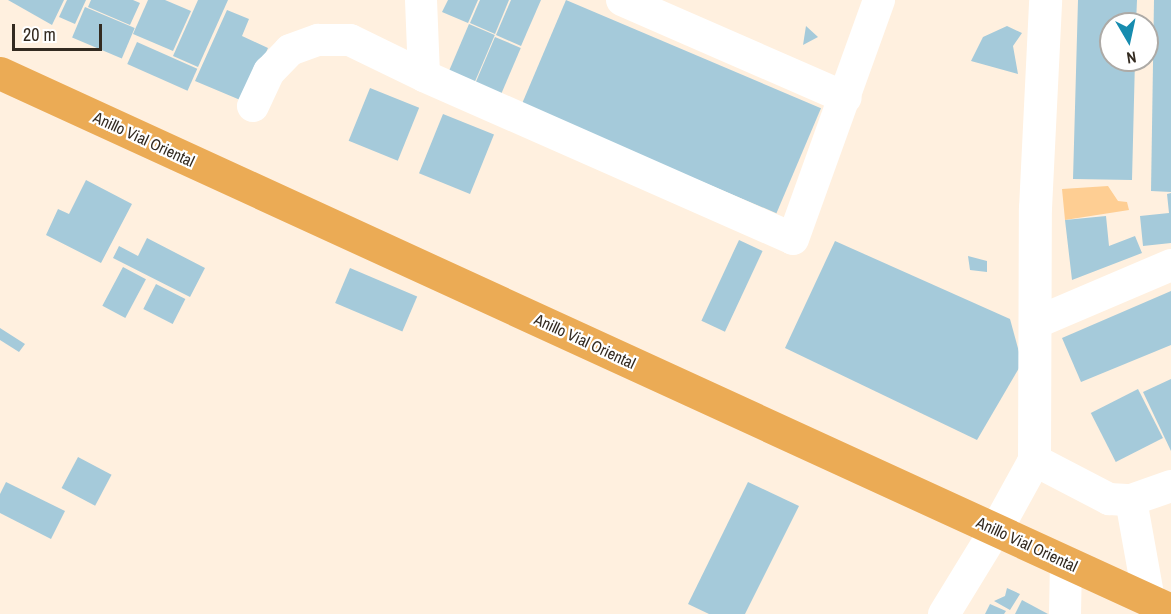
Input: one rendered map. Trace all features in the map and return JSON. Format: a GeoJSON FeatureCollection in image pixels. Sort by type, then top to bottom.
{"type":"FeatureCollection","features":[{"type":"Feature","properties":{"kind":"highway","name":"Anillo Vial Oriental"},"geometry":{"type":"LineString","coordinates":[[0,73],[1160,605]]}},
{"type":"Feature","properties":{"kind":"street"},"geometry":{"type":"LineString","coordinates":[[421,0],[424,76]]}},
{"type":"Feature","properties":{"kind":"street"},"geometry":{"type":"LineString","coordinates":[[622,0],[846,98]]}},
{"type":"Feature","properties":{"kind":"street"},"geometry":{"type":"LineString","coordinates":[[253,106],[269,72],[290,50],[318,40],[350,40],[424,76],[793,239],[846,98],[879,0]]}},
{"type":"Feature","properties":{"kind":"street"},"geometry":{"type":"LineString","coordinates":[[944,614],[996,529],[1034,460],[1035,208],[1045,0]]}},
{"type":"Feature","properties":{"kind":"street"},"geometry":{"type":"LineString","coordinates":[[1035,323],[1171,266]]}},
{"type":"Feature","properties":{"kind":"street"},"geometry":{"type":"LineString","coordinates":[[1034,460],[1109,500],[1131,501],[1171,486]]}},
{"type":"Feature","properties":{"kind":"street"},"geometry":{"type":"LineString","coordinates":[[1131,501],[1160,605]]}},
{"type":"Feature","properties":{"kind":"street"},"geometry":{"type":"LineString","coordinates":[[1065,614],[1066,562]]}},
{"type":"Feature","properties":{"kind":"shaded area"},"geometry":{"type":"Polygon","coordinates":[[[1108,186],[1118,201],[1127,202],[1129,210],[1065,220],[1062,189],[1108,186]]]}},
{"type":"Feature","properties":{"kind":"building"},"geometry":{"type":"Polygon","coordinates":[[[8,0],[64,0],[52,25],[8,0]]]}},
{"type":"Feature","properties":{"kind":"building"},"geometry":{"type":"Polygon","coordinates":[[[67,0],[86,0],[75,24],[59,17],[67,0]]]}},
{"type":"Feature","properties":{"kind":"building"},"geometry":{"type":"Polygon","coordinates":[[[91,0],[133,0],[140,3],[130,25],[88,7],[91,0]]]}},
{"type":"Feature","properties":{"kind":"building"},"geometry":{"type":"Polygon","coordinates":[[[148,0],[165,0],[191,11],[173,51],[133,34],[148,0]]]}},
{"type":"Feature","properties":{"kind":"building"},"geometry":{"type":"Polygon","coordinates":[[[198,0],[228,0],[198,67],[173,56],[198,0]]]}},
{"type":"Feature","properties":{"kind":"building"},"geometry":{"type":"Polygon","coordinates":[[[448,0],[478,0],[468,23],[442,12],[448,0]]]}},
{"type":"Feature","properties":{"kind":"building"},"geometry":{"type":"Polygon","coordinates":[[[480,0],[509,0],[495,34],[470,23],[480,0]]]}},
{"type":"Feature","properties":{"kind":"building"},"geometry":{"type":"Polygon","coordinates":[[[511,0],[541,0],[521,46],[496,35],[511,0]]]}},
{"type":"Feature","properties":{"kind":"building"},"geometry":{"type":"Polygon","coordinates":[[[566,0],[821,108],[776,213],[521,105],[566,0]]]}},
{"type":"Feature","properties":{"kind":"building"},"geometry":{"type":"Polygon","coordinates":[[[1078,0],[1137,0],[1136,12],[1099,12],[1099,72],[1135,72],[1132,180],[1073,179],[1078,0]]]}},
{"type":"Feature","properties":{"kind":"building"},"geometry":{"type":"Polygon","coordinates":[[[1154,0],[1171,0],[1171,192],[1151,191],[1153,72],[1159,72],[1159,12],[1154,12],[1154,0]]]}},
{"type":"Feature","properties":{"kind":"building"},"geometry":{"type":"Polygon","coordinates":[[[85,7],[135,28],[122,58],[72,37],[85,7]]]}},
{"type":"Feature","properties":{"kind":"building"},"geometry":{"type":"Polygon","coordinates":[[[227,10],[249,19],[242,36],[268,48],[245,102],[195,81],[227,10]]]}},
{"type":"Feature","properties":{"kind":"building"},"geometry":{"type":"Polygon","coordinates":[[[469,24],[495,35],[474,83],[449,72],[469,24]]]}},
{"type":"Feature","properties":{"kind":"building"},"geometry":{"type":"Polygon","coordinates":[[[806,26],[818,37],[803,45],[806,26]]]}},
{"type":"Feature","properties":{"kind":"building"},"geometry":{"type":"Polygon","coordinates":[[[1007,26],[1022,33],[1013,46],[1018,74],[971,61],[983,37],[1007,26]]]}},
{"type":"Feature","properties":{"kind":"building"},"geometry":{"type":"Polygon","coordinates":[[[495,37],[521,48],[500,96],[475,85],[495,37]]]}},
{"type":"Feature","properties":{"kind":"building"},"geometry":{"type":"Polygon","coordinates":[[[137,42],[197,69],[188,91],[127,64],[137,42]]]}},
{"type":"Feature","properties":{"kind":"building"},"geometry":{"type":"Polygon","coordinates":[[[370,88],[419,108],[398,161],[349,141],[370,88]]]}},
{"type":"Feature","properties":{"kind":"building"},"geometry":{"type":"Polygon","coordinates":[[[443,114],[494,135],[470,194],[419,173],[443,114]]]}},
{"type":"Feature","properties":{"kind":"building"},"geometry":{"type":"Polygon","coordinates":[[[86,180],[132,204],[101,263],[46,235],[58,209],[69,214],[86,180]]]}},
{"type":"Feature","properties":{"kind":"building"},"geometry":{"type":"Polygon","coordinates":[[[1171,193],[1171,243],[1143,246],[1140,216],[1169,213],[1167,194],[1171,193]]]}},
{"type":"Feature","properties":{"kind":"building"},"geometry":{"type":"Polygon","coordinates":[[[1106,216],[1109,246],[1135,236],[1142,253],[1072,280],[1065,220],[1106,216]]]}},
{"type":"Feature","properties":{"kind":"building"},"geometry":{"type":"Polygon","coordinates":[[[147,238],[205,268],[190,297],[113,258],[119,246],[138,256],[147,238]]]}},
{"type":"Feature","properties":{"kind":"building"},"geometry":{"type":"Polygon","coordinates":[[[739,240],[763,251],[725,332],[701,321],[739,240]]]}},
{"type":"Feature","properties":{"kind":"building"},"geometry":{"type":"Polygon","coordinates":[[[835,241],[1010,319],[1022,363],[977,440],[785,348],[835,241]]]}},
{"type":"Feature","properties":{"kind":"building"},"geometry":{"type":"Polygon","coordinates":[[[968,256],[987,261],[987,272],[970,270],[968,256]]]}},
{"type":"Feature","properties":{"kind":"building"},"geometry":{"type":"Polygon","coordinates":[[[123,267],[146,279],[125,318],[102,306],[123,267]]]}},
{"type":"Feature","properties":{"kind":"building"},"geometry":{"type":"Polygon","coordinates":[[[350,268],[417,297],[402,332],[335,303],[350,268]]]}},
{"type":"Feature","properties":{"kind":"building"},"geometry":{"type":"Polygon","coordinates":[[[156,284],[185,299],[173,324],[143,309],[156,284]]]}},
{"type":"Feature","properties":{"kind":"building"},"geometry":{"type":"Polygon","coordinates":[[[1171,291],[1171,345],[1081,382],[1062,338],[1171,291]]]}},
{"type":"Feature","properties":{"kind":"building"},"geometry":{"type":"Polygon","coordinates":[[[0,328],[25,344],[19,352],[0,340],[0,328]]]}},
{"type":"Feature","properties":{"kind":"building"},"geometry":{"type":"Polygon","coordinates":[[[1171,379],[1171,451],[1143,392],[1171,379]]]}},
{"type":"Feature","properties":{"kind":"building"},"geometry":{"type":"Polygon","coordinates":[[[1138,389],[1163,438],[1116,462],[1091,413],[1138,389]]]}},
{"type":"Feature","properties":{"kind":"building"},"geometry":{"type":"Polygon","coordinates":[[[78,457],[112,475],[95,506],[62,488],[78,457]]]}},
{"type":"Feature","properties":{"kind":"building"},"geometry":{"type":"Polygon","coordinates":[[[6,482],[65,511],[51,539],[0,513],[0,494],[6,482]]]}},
{"type":"Feature","properties":{"kind":"building"},"geometry":{"type":"Polygon","coordinates":[[[748,482],[799,506],[745,614],[709,614],[688,604],[748,482]]]}},
{"type":"Feature","properties":{"kind":"building"},"geometry":{"type":"Polygon","coordinates":[[[1007,588],[1020,594],[1010,610],[994,601],[1005,596],[1007,588]]]}},
{"type":"Feature","properties":{"kind":"building"},"geometry":{"type":"Polygon","coordinates":[[[1022,600],[1048,614],[1015,614],[1022,600]]]}},
{"type":"Feature","properties":{"kind":"building"},"geometry":{"type":"Polygon","coordinates":[[[990,604],[1006,611],[1004,614],[985,614],[990,604]]]}}]}
